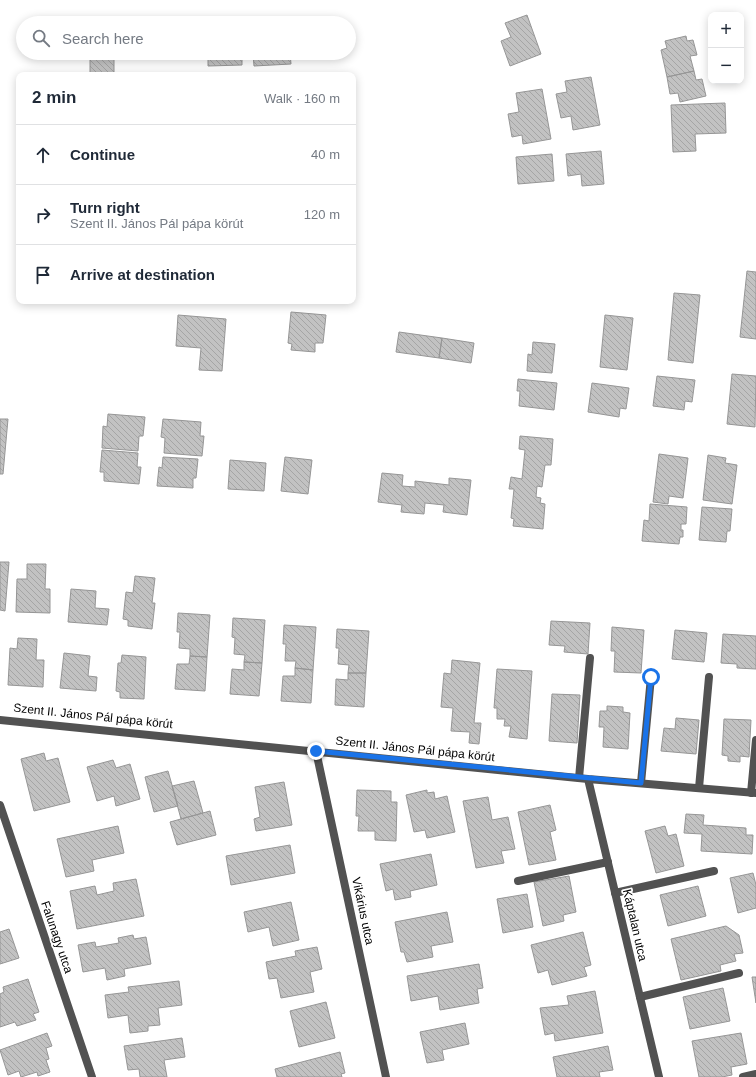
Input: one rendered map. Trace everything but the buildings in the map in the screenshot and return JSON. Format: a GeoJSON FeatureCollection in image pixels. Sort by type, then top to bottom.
{"type":"FeatureCollection","features":[{"type":"Feature","properties":{"kind":"street"},"geometry":{"type":"LineString","coordinates":[[579,778],[590,658]]}},
{"type":"Feature","properties":{"kind":"street"},"geometry":{"type":"LineString","coordinates":[[641,783],[651,677]]}},
{"type":"Feature","properties":{"kind":"street"},"geometry":{"type":"LineString","coordinates":[[699,788],[709,677]]}},
{"type":"Feature","properties":{"kind":"street","name":"Szent II. János Pál pápa körút"},"geometry":{"type":"LineString","coordinates":[[0,720],[588,779],[754,793]]}},
{"type":"Feature","properties":{"kind":"street"},"geometry":{"type":"LineString","coordinates":[[754,793],[756,740]]}},
{"type":"Feature","properties":{"kind":"street","name":"Vikárius utca"},"geometry":{"type":"LineString","coordinates":[[316,751],[386,1077]]}},
{"type":"Feature","properties":{"kind":"street","name":"Káptalan utca"},"geometry":{"type":"LineString","coordinates":[[588,779],[659,1077]]}},
{"type":"Feature","properties":{"kind":"street","name":"Falunagy utca"},"geometry":{"type":"LineString","coordinates":[[0,805],[92,1077]]}},
{"type":"Feature","properties":{"kind":"street"},"geometry":{"type":"LineString","coordinates":[[518,881],[608,862]]}},
{"type":"Feature","properties":{"kind":"street"},"geometry":{"type":"LineString","coordinates":[[615,893],[714,871]]}},
{"type":"Feature","properties":{"kind":"street"},"geometry":{"type":"LineString","coordinates":[[640,997],[739,973]]}},
{"type":"Feature","properties":{"kind":"street"},"geometry":{"type":"LineString","coordinates":[[743,1077],[756,1074]]}},
{"type":"Feature","properties":{"kind":"route"},"geometry":{"type":"LineString","coordinates":[[316,751],[641,783],[651,677]]}}]}
